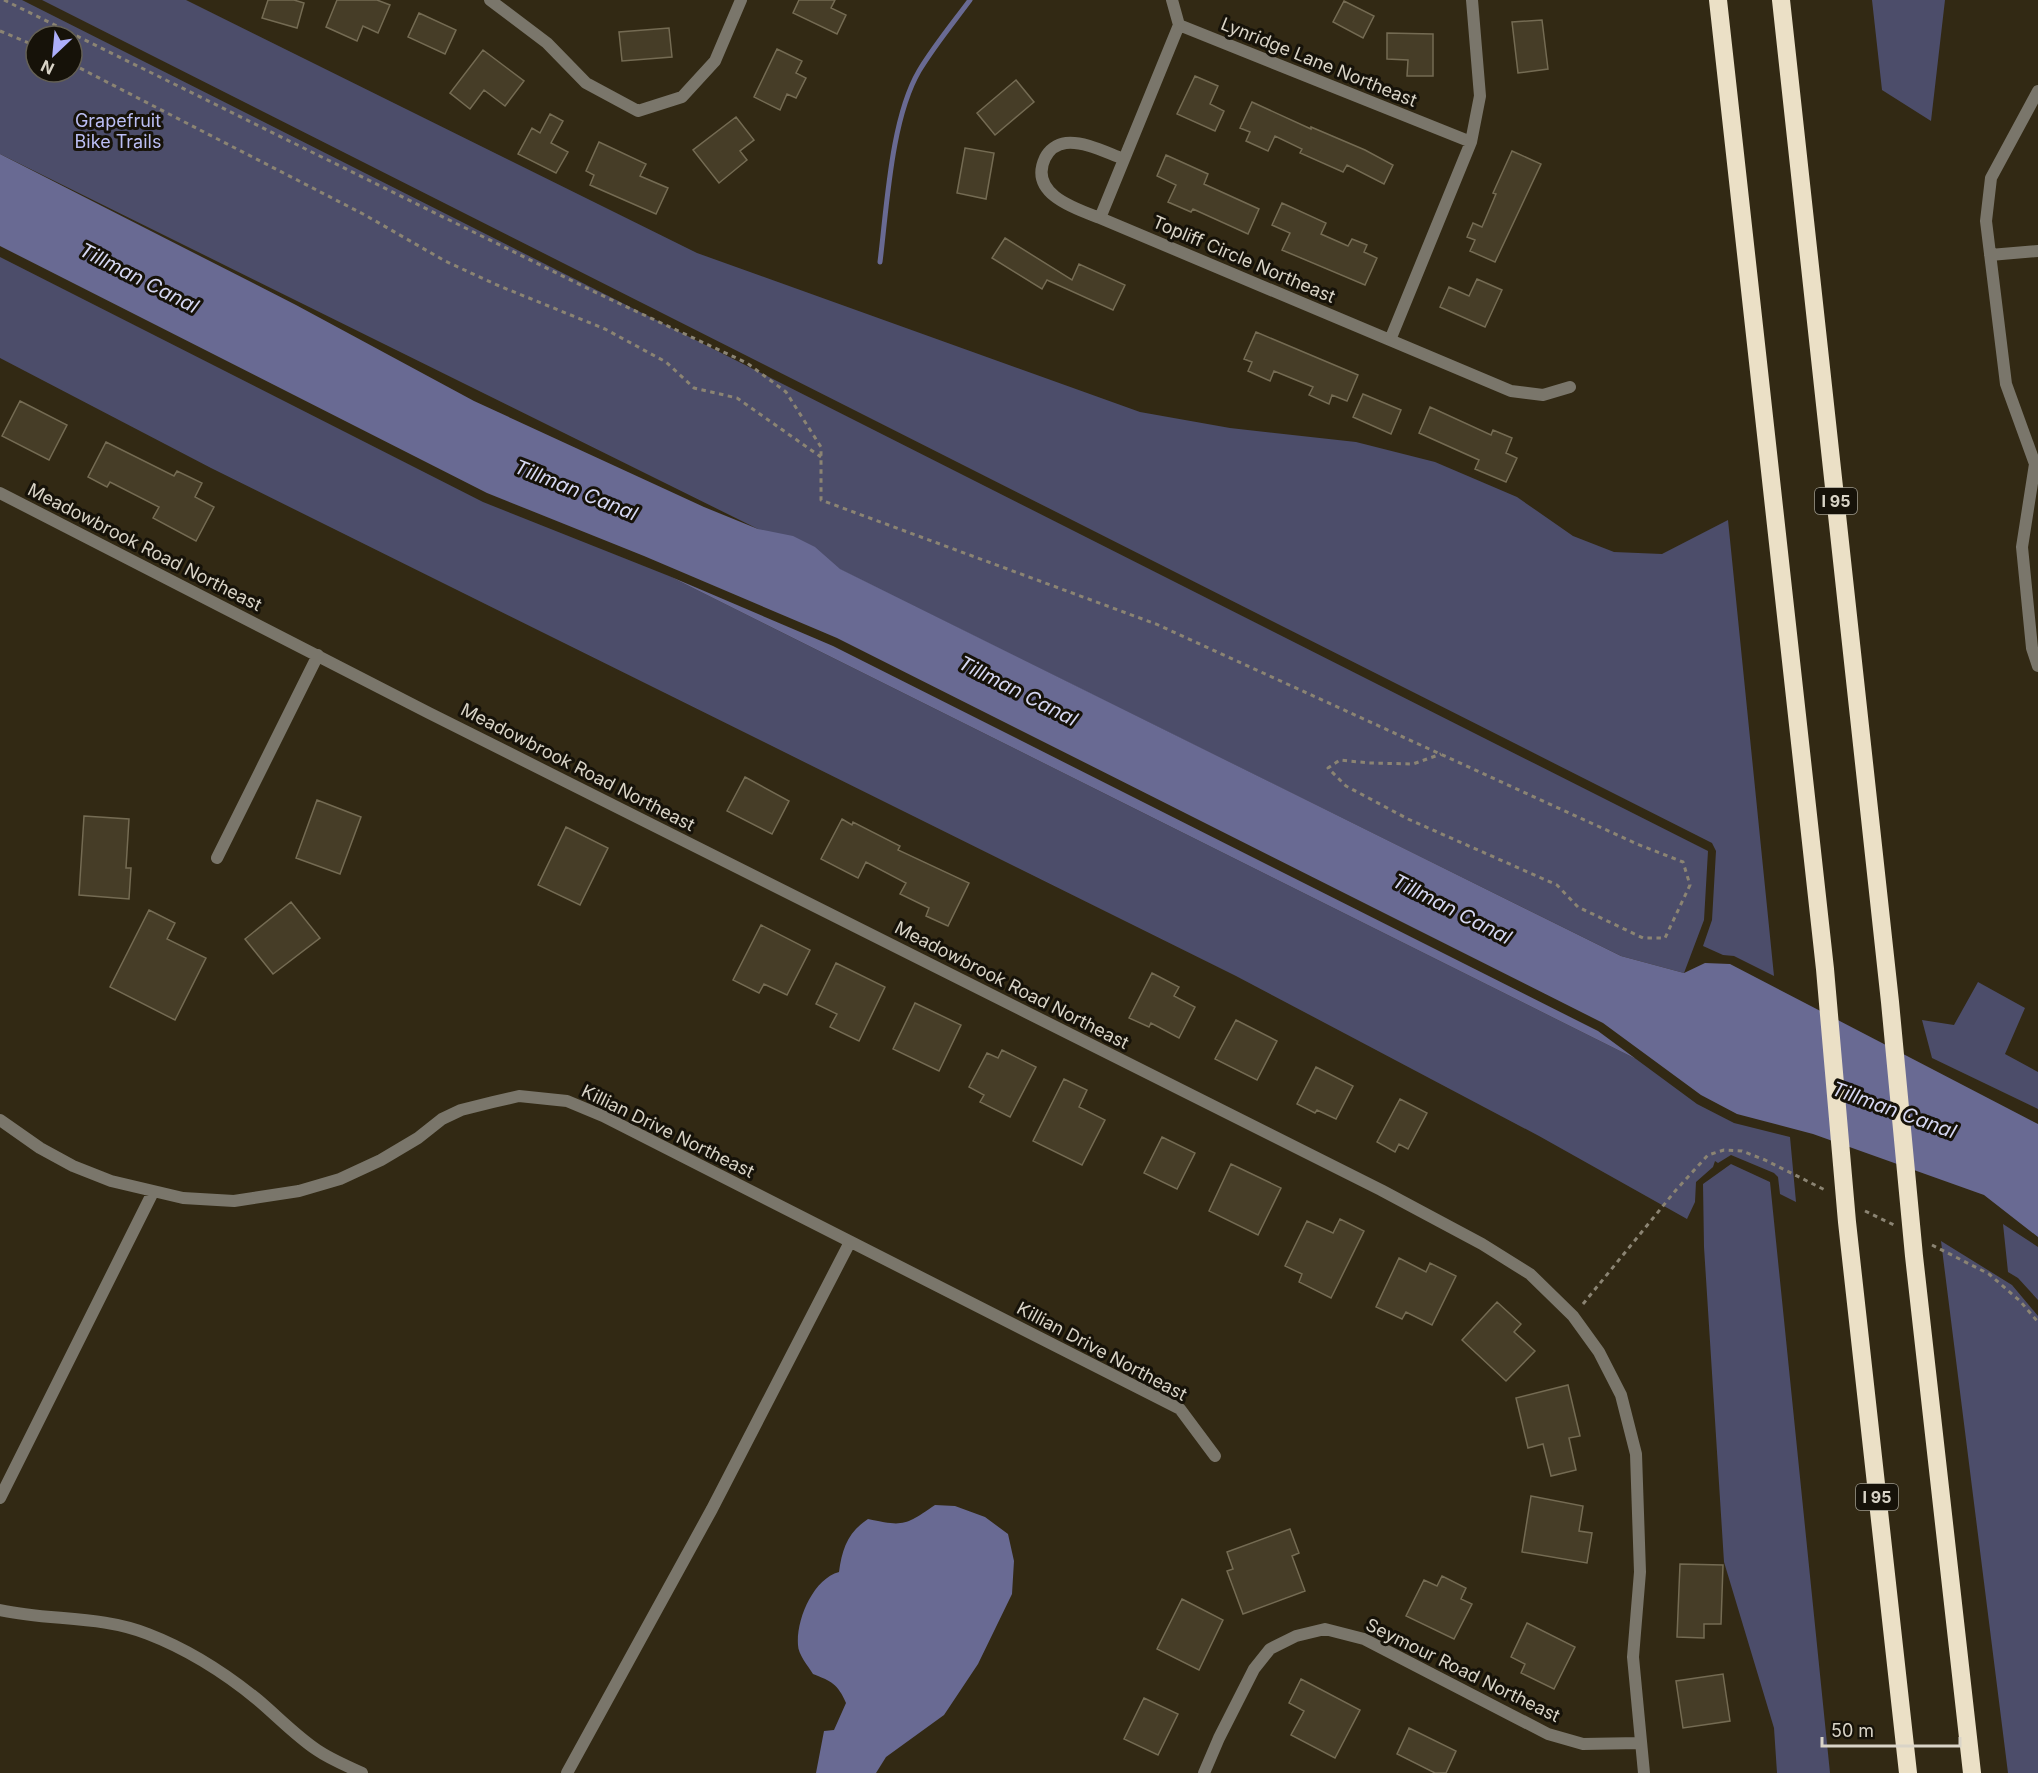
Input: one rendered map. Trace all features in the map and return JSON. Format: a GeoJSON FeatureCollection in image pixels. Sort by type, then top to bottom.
{"type":"FeatureCollection","features":[{"type":"Feature","properties":{"kind":"highway","name":"I 95"},"geometry":{"type":"LineString","coordinates":[[1718,0],[1825,969],[1847,1222],[1908,1773]]}},
{"type":"Feature","properties":{"kind":"highway","name":"I 95"},"geometry":{"type":"LineString","coordinates":[[1781,0],[1890,1002],[1914,1256],[1972,1773]]}},
{"type":"Feature","properties":{"kind":"street"},"geometry":{"type":"LineString","coordinates":[[490,0],[547,43],[586,83],[638,111],[682,97],[715,61],[741,0]]}},
{"type":"Feature","properties":{"kind":"street"},"geometry":{"type":"LineString","coordinates":[[1124,159],[1092,147],[1065,143],[1049,151],[1042,167],[1043,177],[1046,187],[1059,201],[1100,218],[1179,25],[1172,0]]}},
{"type":"Feature","properties":{"kind":"street"},"geometry":{"type":"LineString","coordinates":[[1390,340],[1471,142],[1480,96],[1472,0]]}},
{"type":"Feature","properties":{"kind":"street","name":"Lynridge Lane Northeast"},"geometry":{"type":"LineString","coordinates":[[1179,25],[1471,142]]}},
{"type":"Feature","properties":{"kind":"street"},"geometry":{"type":"LineString","coordinates":[[2038,91],[1991,178],[1986,221],[2006,384],[2035,464],[2022,547],[2032,648],[2038,666]]}},
{"type":"Feature","properties":{"kind":"street","name":"Topliff Circle Northeast"},"geometry":{"type":"LineString","coordinates":[[1100,218],[1511,391],[1543,395],[1570,387]]}},
{"type":"Feature","properties":{"kind":"street"},"geometry":{"type":"LineString","coordinates":[[1990,255],[2038,251]]}},
{"type":"Feature","properties":{"kind":"street","name":"Meadowbrook Road Northeast"},"geometry":{"type":"LineString","coordinates":[[0,493],[429,713],[1391,1195],[1482,1244],[1530,1274],[1573,1316],[1599,1352],[1621,1395],[1636,1454],[1640,1572],[1633,1657],[1644,1773]]}},
{"type":"Feature","properties":{"kind":"street"},"geometry":{"type":"LineString","coordinates":[[217,858],[318,655]]}},
{"type":"Feature","properties":{"kind":"street","name":"Killian Drive Northeast"},"geometry":{"type":"LineString","coordinates":[[0,1120],[40,1148],[73,1166],[111,1181],[183,1198],[234,1201],[299,1191],[340,1179],[381,1160],[418,1138],[442,1119],[461,1110],[519,1096],[567,1101],[603,1116],[1180,1409],[1215,1456]]}},
{"type":"Feature","properties":{"kind":"street"},"geometry":{"type":"LineString","coordinates":[[0,1498],[153,1192]]}},
{"type":"Feature","properties":{"kind":"street"},"geometry":{"type":"LineString","coordinates":[[567,1773],[712,1509],[850,1242]]}},
{"type":"Feature","properties":{"kind":"street"},"geometry":{"type":"LineString","coordinates":[[0,1610],[28,1617],[112,1622],[148,1634],[192,1655],[224,1675],[256,1698],[317,1750],[362,1773]]}},
{"type":"Feature","properties":{"kind":"street","name":"Seymour Road Northeast"},"geometry":{"type":"LineString","coordinates":[[1204,1773],[1254,1669],[1270,1649],[1296,1636],[1325,1629],[1365,1639],[1548,1734],[1583,1744],[1640,1743]]}},
{"type":"Feature","properties":{"kind":"path"},"geometry":{"type":"LineString","coordinates":[[4,0],[599,294],[747,363],[786,392],[821,447],[821,500],[1156,624],[1441,754],[1637,844],[1683,862],[1690,885],[1665,938],[1643,938],[1578,907],[1557,885],[1408,819],[1346,786],[1328,768],[1340,760],[1413,764],[1441,754]]}},
{"type":"Feature","properties":{"kind":"path"},"geometry":{"type":"LineString","coordinates":[[0,32],[24,41]]}},
{"type":"Feature","properties":{"kind":"path"},"geometry":{"type":"LineString","coordinates":[[84,70],[365,215],[445,261],[605,329],[666,362],[694,388],[737,398],[821,458]]}},
{"type":"Feature","properties":{"kind":"path"},"geometry":{"type":"LineString","coordinates":[[1573,1316],[1676,1190],[1708,1155],[1724,1150],[1742,1151],[1833,1194]]}},
{"type":"Feature","properties":{"kind":"path"},"geometry":{"type":"LineString","coordinates":[[1865,1210],[1896,1227]]}},
{"type":"Feature","properties":{"kind":"path"},"geometry":{"type":"LineString","coordinates":[[1928,1243],[1989,1274],[2020,1301],[2038,1322]]}},
{"type":"Feature","properties":{"kind":"green space","name":"Grapefruit Bike Trails"},"geometry":{"type":"Polygon","coordinates":[[[0,0],[22,0],[70,24],[24,24],[24,84],[84,84],[84,31],[1708,851],[1704,920],[1684,973],[1621,956],[0,154],[0,0]]]}},
{"type":"Feature","properties":{"kind":"green space"},"geometry":{"type":"Polygon","coordinates":[[[42,0],[186,0],[697,253],[1140,412],[1230,428],[1356,442],[1435,462],[1517,497],[1573,536],[1614,552],[1662,554],[1728,520],[1774,976],[1734,956],[1723,955],[1703,946],[1712,920],[1716,851],[1712,843],[42,0]]]}},
{"type":"Feature","properties":{"kind":"green space"},"geometry":{"type":"Polygon","coordinates":[[[1872,0],[1945,0],[1931,121],[1882,90],[1872,0]]]}},
{"type":"Feature","properties":{"kind":"green space"},"geometry":{"type":"Polygon","coordinates":[[[0,257],[483,502],[669,576],[1636,1059],[1697,1104],[1734,1123],[1790,1137],[1796,1202],[1780,1194],[1778,1177],[1774,1173],[1731,1155],[1718,1163],[1715,1161],[1713,1167],[1696,1182],[1695,1202],[1687,1219],[1539,1136],[1236,976],[211,468],[0,358],[0,257]]]}},
{"type":"Feature","properties":{"kind":"green space"},"geometry":{"type":"Polygon","coordinates":[[[1978,982],[2025,1008],[2005,1054],[2038,1072],[2038,1109],[1932,1058],[1922,1020],[1954,1025],[1978,982]]]}},
{"type":"Feature","properties":{"kind":"green space"},"geometry":{"type":"Polygon","coordinates":[[[1731,1164],[1770,1182],[1830,1773],[1777,1773],[1774,1728],[1724,1562],[1704,1247],[1703,1184],[1731,1164]]]}},
{"type":"Feature","properties":{"kind":"green space"},"geometry":{"type":"Polygon","coordinates":[[[2003,1224],[2038,1247],[2038,1300],[2018,1278],[2008,1272],[2003,1224]]]}},
{"type":"Feature","properties":{"kind":"green space"},"geometry":{"type":"Polygon","coordinates":[[[1941,1241],[2012,1285],[2038,1316],[2038,1773],[2008,1773],[1941,1241]]]}},
{"type":"Feature","properties":{"kind":"water","name":"Tillman Canal"},"geometry":{"type":"Polygon","coordinates":[[[0,154],[296,305],[474,401],[704,507],[758,529],[793,536],[815,547],[840,569],[1621,956],[1684,973],[1705,963],[1730,964],[2038,1124],[2038,1237],[1984,1195],[1813,1134],[1737,1114],[1701,1095],[1603,1023],[837,638],[644,556],[487,493],[0,246],[0,154]]]}},
{"type":"Feature","properties":{"kind":"water"},"geometry":{"type":"Polygon","coordinates":[[[669,576],[833,646],[1598,1031],[1636,1059],[669,576]]]}},
{"type":"Feature","properties":{"kind":"water"},"geometry":{"type":"Polygon","coordinates":[[[935,1505],[955,1506],[985,1517],[1008,1534],[1014,1561],[1012,1594],[978,1664],[944,1715],[886,1757],[876,1773],[816,1773],[824,1731],[834,1730],[846,1703],[840,1691],[833,1684],[813,1674],[800,1652],[798,1635],[803,1613],[821,1583],[839,1572],[847,1542],[861,1524],[868,1519],[890,1523],[904,1522],[917,1517],[935,1505]]]}},
{"type":"Feature","properties":{"kind":"building"},"geometry":{"type":"Polygon","coordinates":[[[268,0],[294,0],[304,3],[297,28],[262,18],[268,0]]]}},
{"type":"Feature","properties":{"kind":"building"},"geometry":{"type":"Polygon","coordinates":[[[337,0],[377,0],[390,5],[378,33],[363,26],[357,41],[326,27],[337,0]]]}},
{"type":"Feature","properties":{"kind":"building"},"geometry":{"type":"Polygon","coordinates":[[[799,0],[835,0],[831,8],[846,15],[837,34],[793,13],[799,0]]]}},
{"type":"Feature","properties":{"kind":"building"},"geometry":{"type":"Polygon","coordinates":[[[1344,1],[1374,16],[1363,38],[1333,22],[1344,1]]]}},
{"type":"Feature","properties":{"kind":"building"},"geometry":{"type":"Polygon","coordinates":[[[419,13],[456,30],[445,54],[408,37],[419,13]]]}},
{"type":"Feature","properties":{"kind":"building"},"geometry":{"type":"Polygon","coordinates":[[[1542,20],[1548,69],[1518,73],[1512,22],[1542,20]]]}},
{"type":"Feature","properties":{"kind":"building"},"geometry":{"type":"Polygon","coordinates":[[[669,28],[672,57],[622,61],[619,32],[669,28]]]}},
{"type":"Feature","properties":{"kind":"building"},"geometry":{"type":"Polygon","coordinates":[[[1387,33],[1433,34],[1433,76],[1407,76],[1408,60],[1387,59],[1387,33]]]}},
{"type":"Feature","properties":{"kind":"building"},"geometry":{"type":"Polygon","coordinates":[[[777,49],[802,61],[796,73],[806,78],[796,98],[787,94],[780,110],[754,97],[777,49]]]}},
{"type":"Feature","properties":{"kind":"building"},"geometry":{"type":"Polygon","coordinates":[[[483,50],[524,81],[505,106],[484,90],[470,109],[450,93],[483,50]]]}},
{"type":"Feature","properties":{"kind":"building"},"geometry":{"type":"Polygon","coordinates":[[[1195,76],[1218,86],[1210,104],[1224,111],[1215,131],[1177,114],[1195,76]]]}},
{"type":"Feature","properties":{"kind":"building"},"geometry":{"type":"Polygon","coordinates":[[[1016,80],[1034,102],[995,135],[977,113],[1016,80]]]}},
{"type":"Feature","properties":{"kind":"building"},"geometry":{"type":"Polygon","coordinates":[[[1252,102],[1365,150],[1393,165],[1384,184],[1347,165],[1343,172],[1300,153],[1302,149],[1275,136],[1268,151],[1246,141],[1250,132],[1240,128],[1252,102]]]}},
{"type":"Feature","properties":{"kind":"building"},"geometry":{"type":"Polygon","coordinates":[[[550,114],[563,121],[551,143],[568,152],[556,173],[518,154],[532,128],[540,133],[550,114]]]}},
{"type":"Feature","properties":{"kind":"building"},"geometry":{"type":"Polygon","coordinates":[[[736,117],[754,140],[740,151],[747,160],[719,183],[693,150],[736,117]]]}},
{"type":"Feature","properties":{"kind":"building"},"geometry":{"type":"Polygon","coordinates":[[[599,142],[646,164],[640,176],[668,188],[656,214],[590,185],[594,175],[586,171],[599,142]]]}},
{"type":"Feature","properties":{"kind":"building"},"geometry":{"type":"Polygon","coordinates":[[[965,148],[994,153],[986,199],[957,193],[965,148]]]}},
{"type":"Feature","properties":{"kind":"building"},"geometry":{"type":"Polygon","coordinates":[[[1512,151],[1541,164],[1495,262],[1470,251],[1475,240],[1467,237],[1473,223],[1482,227],[1496,194],[1493,193],[1512,151]]]}},
{"type":"Feature","properties":{"kind":"building"},"geometry":{"type":"Polygon","coordinates":[[[1166,155],[1208,174],[1204,184],[1259,209],[1248,234],[1193,209],[1191,212],[1168,202],[1176,185],[1157,176],[1166,155]]]}},
{"type":"Feature","properties":{"kind":"building"},"geometry":{"type":"Polygon","coordinates":[[[1282,203],[1326,223],[1321,234],[1348,246],[1352,239],[1367,245],[1364,252],[1377,258],[1365,285],[1282,250],[1290,233],[1272,225],[1282,203]]]}},
{"type":"Feature","properties":{"kind":"building"},"geometry":{"type":"Polygon","coordinates":[[[1005,238],[1072,280],[1079,264],[1125,285],[1113,310],[1047,280],[1042,289],[992,258],[1005,238]]]}},
{"type":"Feature","properties":{"kind":"building"},"geometry":{"type":"Polygon","coordinates":[[[1477,279],[1502,290],[1485,327],[1440,307],[1449,287],[1469,296],[1477,279]]]}},
{"type":"Feature","properties":{"kind":"building"},"geometry":{"type":"Polygon","coordinates":[[[1256,332],[1358,375],[1347,401],[1332,395],[1329,404],[1309,395],[1313,387],[1274,371],[1270,381],[1248,371],[1252,362],[1244,359],[1256,332]]]}},
{"type":"Feature","properties":{"kind":"building"},"geometry":{"type":"Polygon","coordinates":[[[1363,394],[1401,410],[1391,434],[1353,417],[1363,394]]]}},
{"type":"Feature","properties":{"kind":"building"},"geometry":{"type":"Polygon","coordinates":[[[20,401],[67,425],[49,460],[2,436],[20,401]]]}},
{"type":"Feature","properties":{"kind":"building"},"geometry":{"type":"Polygon","coordinates":[[[1430,407],[1491,435],[1493,430],[1512,438],[1506,453],[1517,458],[1506,482],[1475,469],[1479,460],[1419,433],[1430,407]]]}},
{"type":"Feature","properties":{"kind":"building"},"geometry":{"type":"Polygon","coordinates":[[[106,442],[174,476],[177,471],[202,483],[195,497],[214,507],[196,541],[153,518],[159,507],[110,482],[107,487],[88,477],[106,442]]]}},
{"type":"Feature","properties":{"kind":"building"},"geometry":{"type":"Polygon","coordinates":[[[745,777],[789,801],[772,834],[727,811],[745,777]]]}},
{"type":"Feature","properties":{"kind":"building"},"geometry":{"type":"Polygon","coordinates":[[[317,800],[361,817],[340,874],[296,858],[317,800]]]}},
{"type":"Feature","properties":{"kind":"building"},"geometry":{"type":"Polygon","coordinates":[[[84,816],[129,819],[126,868],[131,868],[129,899],[79,895],[84,816]]]}},
{"type":"Feature","properties":{"kind":"building"},"geometry":{"type":"Polygon","coordinates":[[[842,819],[852,825],[853,822],[900,846],[898,850],[969,883],[948,926],[926,916],[929,908],[900,894],[906,883],[866,862],[858,878],[821,859],[842,819]]]}},
{"type":"Feature","properties":{"kind":"building"},"geometry":{"type":"Polygon","coordinates":[[[566,827],[608,848],[580,905],[538,885],[566,827]]]}},
{"type":"Feature","properties":{"kind":"building"},"geometry":{"type":"Polygon","coordinates":[[[291,902],[320,938],[273,974],[245,939],[291,902]]]}},
{"type":"Feature","properties":{"kind":"building"},"geometry":{"type":"Polygon","coordinates":[[[149,910],[175,923],[167,939],[206,958],[175,1020],[110,987],[149,910]]]}},
{"type":"Feature","properties":{"kind":"building"},"geometry":{"type":"Polygon","coordinates":[[[761,925],[810,950],[787,995],[764,984],[759,993],[733,980],[761,925]]]}},
{"type":"Feature","properties":{"kind":"building"},"geometry":{"type":"Polygon","coordinates":[[[836,963],[885,987],[859,1041],[830,1027],[837,1014],[816,1004],[836,963]]]}},
{"type":"Feature","properties":{"kind":"building"},"geometry":{"type":"Polygon","coordinates":[[[1152,973],[1179,987],[1174,996],[1195,1007],[1179,1038],[1151,1023],[1149,1027],[1129,1018],[1152,973]]]}},
{"type":"Feature","properties":{"kind":"building"},"geometry":{"type":"Polygon","coordinates":[[[915,1003],[961,1025],[939,1071],[893,1049],[915,1003]]]}},
{"type":"Feature","properties":{"kind":"building"},"geometry":{"type":"Polygon","coordinates":[[[1236,1020],[1277,1041],[1257,1080],[1215,1059],[1236,1020]]]}},
{"type":"Feature","properties":{"kind":"building"},"geometry":{"type":"Polygon","coordinates":[[[1002,1050],[1036,1067],[1010,1117],[980,1102],[984,1095],[969,1087],[987,1053],[998,1058],[1002,1050]]]}},
{"type":"Feature","properties":{"kind":"building"},"geometry":{"type":"Polygon","coordinates":[[[1316,1067],[1353,1086],[1336,1119],[1317,1110],[1315,1113],[1297,1104],[1316,1067]]]}},
{"type":"Feature","properties":{"kind":"building"},"geometry":{"type":"Polygon","coordinates":[[[1064,1079],[1087,1090],[1079,1107],[1105,1120],[1082,1165],[1033,1141],[1064,1079]]]}},
{"type":"Feature","properties":{"kind":"building"},"geometry":{"type":"Polygon","coordinates":[[[1400,1099],[1427,1113],[1408,1149],[1399,1144],[1395,1152],[1377,1142],[1400,1099]]]}},
{"type":"Feature","properties":{"kind":"building"},"geometry":{"type":"Polygon","coordinates":[[[1162,1137],[1195,1153],[1177,1189],[1144,1173],[1162,1137]]]}},
{"type":"Feature","properties":{"kind":"building"},"geometry":{"type":"Polygon","coordinates":[[[1231,1164],[1281,1188],[1258,1235],[1209,1211],[1231,1164]]]}},
{"type":"Feature","properties":{"kind":"building"},"geometry":{"type":"Polygon","coordinates":[[[1340,1219],[1364,1231],[1331,1298],[1299,1282],[1302,1274],[1285,1266],[1307,1221],[1333,1233],[1340,1219]]]}},
{"type":"Feature","properties":{"kind":"building"},"geometry":{"type":"Polygon","coordinates":[[[1399,1258],[1426,1272],[1430,1263],[1456,1276],[1432,1325],[1406,1312],[1402,1319],[1376,1307],[1399,1258]]]}},
{"type":"Feature","properties":{"kind":"building"},"geometry":{"type":"Polygon","coordinates":[[[1497,1302],[1521,1324],[1514,1332],[1535,1351],[1506,1381],[1462,1340],[1497,1302]]]}},
{"type":"Feature","properties":{"kind":"building"},"geometry":{"type":"Polygon","coordinates":[[[1568,1385],[1580,1436],[1569,1438],[1576,1470],[1551,1476],[1543,1444],[1528,1448],[1516,1398],[1568,1385]]]}},
{"type":"Feature","properties":{"kind":"building"},"geometry":{"type":"Polygon","coordinates":[[[1531,1496],[1583,1506],[1579,1531],[1592,1533],[1587,1563],[1522,1552],[1531,1496]]]}},
{"type":"Feature","properties":{"kind":"building"},"geometry":{"type":"Polygon","coordinates":[[[1290,1529],[1299,1553],[1292,1556],[1305,1591],[1243,1614],[1227,1571],[1233,1569],[1227,1552],[1290,1529]]]}},
{"type":"Feature","properties":{"kind":"building"},"geometry":{"type":"Polygon","coordinates":[[[1680,1564],[1723,1565],[1721,1624],[1704,1624],[1704,1638],[1677,1637],[1680,1564]]]}},
{"type":"Feature","properties":{"kind":"building"},"geometry":{"type":"Polygon","coordinates":[[[1442,1576],[1466,1588],[1461,1599],[1472,1604],[1454,1639],[1406,1616],[1424,1580],[1437,1586],[1442,1576]]]}},
{"type":"Feature","properties":{"kind":"building"},"geometry":{"type":"Polygon","coordinates":[[[1182,1599],[1223,1620],[1199,1670],[1157,1649],[1182,1599]]]}},
{"type":"Feature","properties":{"kind":"building"},"geometry":{"type":"Polygon","coordinates":[[[1527,1623],[1575,1647],[1554,1689],[1521,1673],[1525,1664],[1511,1657],[1527,1623]]]}},
{"type":"Feature","properties":{"kind":"building"},"geometry":{"type":"Polygon","coordinates":[[[1723,1674],[1730,1721],[1683,1728],[1676,1681],[1723,1674]]]}},
{"type":"Feature","properties":{"kind":"building"},"geometry":{"type":"Polygon","coordinates":[[[1301,1679],[1360,1710],[1335,1758],[1291,1735],[1304,1711],[1289,1703],[1301,1679]]]}},
{"type":"Feature","properties":{"kind":"building"},"geometry":{"type":"Polygon","coordinates":[[[1144,1698],[1178,1714],[1158,1755],[1124,1739],[1144,1698]]]}},
{"type":"Feature","properties":{"kind":"building"},"geometry":{"type":"Polygon","coordinates":[[[1409,1728],[1456,1751],[1446,1773],[1435,1773],[1397,1754],[1409,1728]]]}},
{"type":"Feature","properties":{"kind":"waterway"},"geometry":{"type":"LineString","coordinates":[[880,262],[888,190],[902,113],[919,71],[970,0]]}}]}
